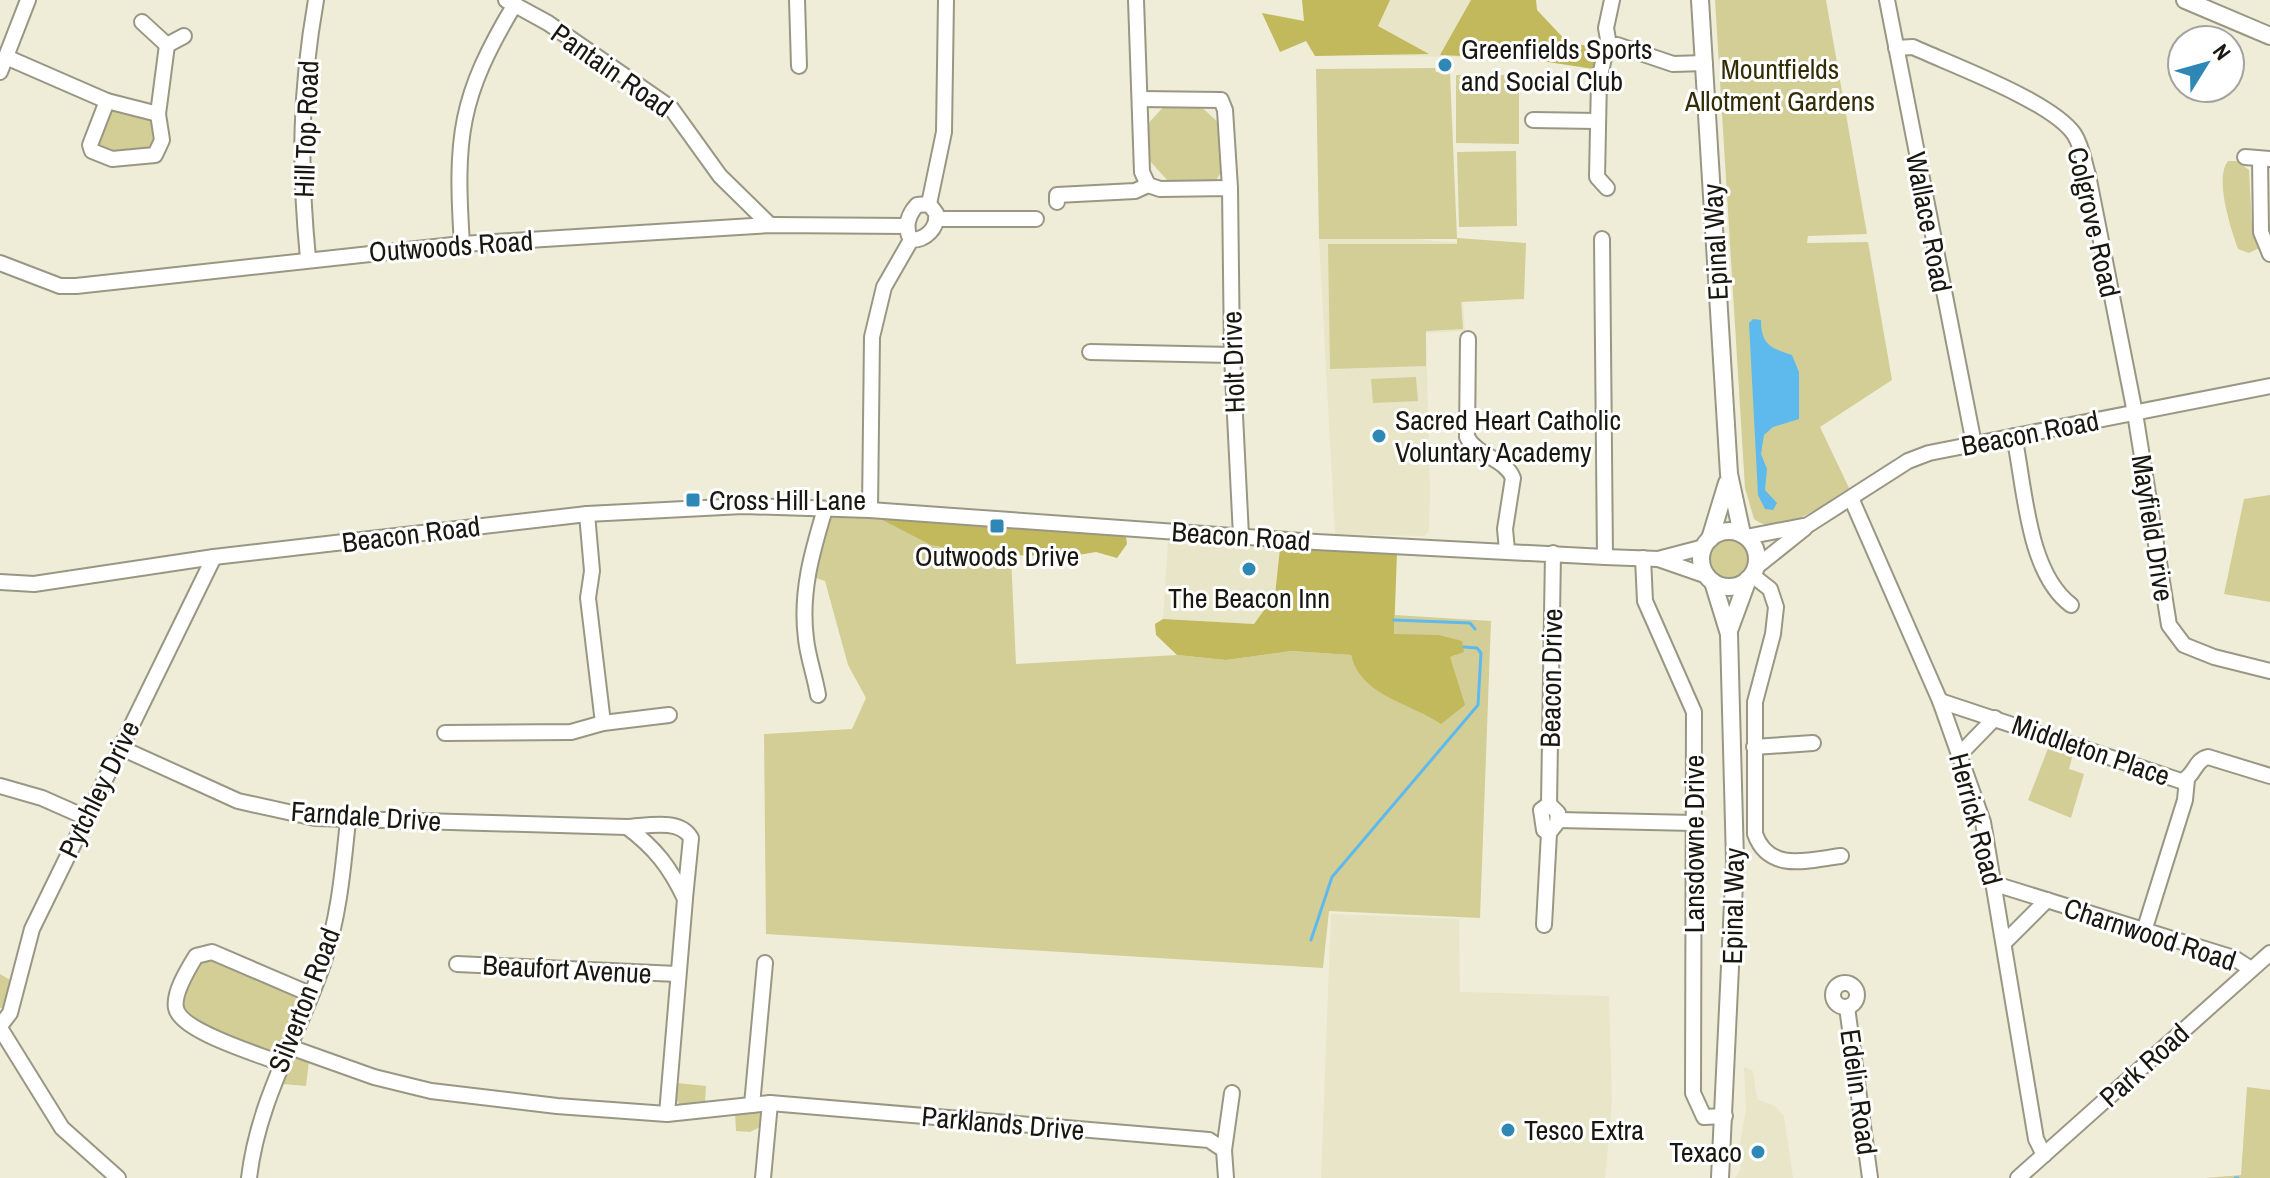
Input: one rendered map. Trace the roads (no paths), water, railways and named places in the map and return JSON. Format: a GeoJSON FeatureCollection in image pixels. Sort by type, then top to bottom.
{"type":"FeatureCollection","features":[{"type":"Feature","properties":{"kind":"main road"},"geometry":{"type":"LineString","coordinates":[[2185,0],[2270,36]]}},
{"type":"Feature","properties":{"kind":"main road","name":"Epinal Way"},"geometry":{"type":"LineString","coordinates":[[1701,4],[1729,474],[1744,536]]}},
{"type":"Feature","properties":{"kind":"main road","name":"Epinal Way"},"geometry":{"type":"LineString","coordinates":[[1707,543],[1729,474]]}},
{"type":"Feature","properties":{"kind":"main road"},"geometry":{"type":"LineString","coordinates":[[1729,531],[1744,536],[1756,554],[1752,574],[1728,587],[1710,579],[1701,562],[1707,543],[1729,531]]}},
{"type":"Feature","properties":{"kind":"main road","name":"Epinal Way"},"geometry":{"type":"LineString","coordinates":[[1720,1178],[1735,861],[1729,634],[1733,612],[1752,574]]}},
{"type":"Feature","properties":{"kind":"main road","name":"Epinal Way"},"geometry":{"type":"LineString","coordinates":[[1710,579],[1729,634]]}},
{"type":"Feature","properties":{"kind":"street"},"geometry":{"type":"LineString","coordinates":[[0,72],[28,0]]}},
{"type":"Feature","properties":{"kind":"street","name":"Hill Top Road"},"geometry":{"type":"LineString","coordinates":[[308,258],[300,157],[302,99],[316,0]]}},
{"type":"Feature","properties":{"kind":"street"},"geometry":{"type":"LineString","coordinates":[[937,219],[929,204],[944,132],[946,0]]}},
{"type":"Feature","properties":{"kind":"street"},"geometry":{"type":"LineString","coordinates":[[1136,0],[1142,172],[1148,185]]}},
{"type":"Feature","properties":{"kind":"street"},"geometry":{"type":"LineString","coordinates":[[1596,183],[1599,79],[1609,45],[1606,28],[1612,0]]}},
{"type":"Feature","properties":{"kind":"street","name":"Wallace Road"},"geometry":{"type":"LineString","coordinates":[[1887,0],[1974,444]]}},
{"type":"Feature","properties":{"kind":"street"},"geometry":{"type":"LineString","coordinates":[[781,2],[797,1],[792,50],[799,66]]}},
{"type":"Feature","properties":{"kind":"street"},"geometry":{"type":"LineString","coordinates":[[462,244],[459,193],[461,129],[480,67],[510,2]]}},
{"type":"Feature","properties":{"kind":"street","name":"Pantain Road"},"geometry":{"type":"LineString","coordinates":[[510,2],[671,108],[720,176],[770,225]]}},
{"type":"Feature","properties":{"kind":"street"},"geometry":{"type":"LineString","coordinates":[[142,22],[167,45]]}},
{"type":"Feature","properties":{"kind":"street"},"geometry":{"type":"LineString","coordinates":[[167,45],[184,36]]}},
{"type":"Feature","properties":{"kind":"street"},"geometry":{"type":"LineString","coordinates":[[107,101],[90,145],[92,151],[104,158],[155,155],[162,140],[158,114],[167,45]]}},
{"type":"Feature","properties":{"kind":"street"},"geometry":{"type":"LineString","coordinates":[[1609,45],[1673,64],[1705,63]]}},
{"type":"Feature","properties":{"kind":"street","name":"Colgrove Road"},"geometry":{"type":"LineString","coordinates":[[1896,48],[1913,47],[2035,105],[2056,117],[2076,137],[2088,175],[2135,413]]}},
{"type":"Feature","properties":{"kind":"street"},"geometry":{"type":"LineString","coordinates":[[6,57],[107,101],[158,114]]}},
{"type":"Feature","properties":{"kind":"street","name":"Holt Drive"},"geometry":{"type":"LineString","coordinates":[[1140,99],[1221,100],[1225,110],[1241,536]]}},
{"type":"Feature","properties":{"kind":"street"},"geometry":{"type":"LineString","coordinates":[[1542,117],[1597,121]]}},
{"type":"Feature","properties":{"kind":"street"},"geometry":{"type":"LineString","coordinates":[[2258,158],[2261,232],[2270,254]]}},
{"type":"Feature","properties":{"kind":"street"},"geometry":{"type":"LineString","coordinates":[[1057,202],[1057,195],[1135,191],[1148,185],[1160,189],[1230,188]]}},
{"type":"Feature","properties":{"kind":"street"},"geometry":{"type":"LineString","coordinates":[[870,510],[872,337],[884,287],[909,233],[917,205],[929,204]]}},
{"type":"Feature","properties":{"kind":"street"},"geometry":{"type":"LineString","coordinates":[[937,219],[1036,219]]}},
{"type":"Feature","properties":{"kind":"street"},"geometry":{"type":"LineString","coordinates":[[909,233],[927,235],[937,219]]}},
{"type":"Feature","properties":{"kind":"street","name":"Outwoods Road"},"geometry":{"type":"LineString","coordinates":[[0,263],[60,286],[76,286],[308,258],[462,244],[770,225],[909,233]]}},
{"type":"Feature","properties":{"kind":"street"},"geometry":{"type":"LineString","coordinates":[[1602,239],[1605,557]]}},
{"type":"Feature","properties":{"kind":"street"},"geometry":{"type":"LineString","coordinates":[[1468,339],[1467,437],[1484,456],[1506,466],[1513,478],[1505,529],[1507,550]]}},
{"type":"Feature","properties":{"kind":"street"},"geometry":{"type":"LineString","coordinates":[[1090,352],[1232,355]]}},
{"type":"Feature","properties":{"kind":"street","name":"Beacon Road"},"geometry":{"type":"LineString","coordinates":[[1752,574],[1808,525],[1917,457],[2270,386]]}},
{"type":"Feature","properties":{"kind":"street","name":"Mayfield Drive"},"geometry":{"type":"LineString","coordinates":[[2135,413],[2169,625],[2184,645],[2214,657],[2270,671]]}},
{"type":"Feature","properties":{"kind":"street"},"geometry":{"type":"LineString","coordinates":[[2014,436],[2039,563],[2057,594],[2071,605]]}},
{"type":"Feature","properties":{"kind":"street","name":"Herrick Road"},"geometry":{"type":"LineString","coordinates":[[1851,498],[1940,701],[1985,830],[2036,1139],[2044,1155]]}},
{"type":"Feature","properties":{"kind":"street","name":"Beacon Road"},"geometry":{"type":"LineString","coordinates":[[0,582],[34,584],[214,557],[587,514],[743,506],[870,510],[1605,557],[1650,558],[1707,543]]}},
{"type":"Feature","properties":{"kind":"street"},"geometry":{"type":"LineString","coordinates":[[821,687],[806,641],[804,607],[811,555],[825,509]]}},
{"type":"Feature","properties":{"kind":"street"},"geometry":{"type":"LineString","coordinates":[[587,514],[592,571],[588,598],[603,723]]}},
{"type":"Feature","properties":{"kind":"street","name":"Beacon Road"},"geometry":{"type":"LineString","coordinates":[[1744,536],[1808,525]]}},
{"type":"Feature","properties":{"kind":"street","name":"Beacon Drive"},"geometry":{"type":"LineString","coordinates":[[1544,925],[1553,826],[1541,826],[1539,820],[1541,810],[1549,804],[1553,553]]}},
{"type":"Feature","properties":{"kind":"street","name":"Pytchley Drive"},"geometry":{"type":"LineString","coordinates":[[0,1027],[10,1013],[32,929],[214,557]]}},
{"type":"Feature","properties":{"kind":"street","name":"Beacon Road"},"geometry":{"type":"LineString","coordinates":[[1650,558],[1710,579]]}},
{"type":"Feature","properties":{"kind":"street","name":"Lansdowne Drive"},"geometry":{"type":"LineString","coordinates":[[1650,558],[1645,601],[1694,712],[1693,1093],[1704,1117],[1725,1116]]}},
{"type":"Feature","properties":{"kind":"street"},"geometry":{"type":"LineString","coordinates":[[1752,574],[1770,589],[1776,607],[1773,634],[1758,685],[1754,747],[1755,834],[1760,847],[1768,855],[1788,862],[1842,855]]}},
{"type":"Feature","properties":{"kind":"street","name":"Middleton Place"},"geometry":{"type":"LineString","coordinates":[[1940,701],[2170,777],[2187,779]]}},
{"type":"Feature","properties":{"kind":"street"},"geometry":{"type":"LineString","coordinates":[[451,730],[571,732],[603,723],[669,715]]}},
{"type":"Feature","properties":{"kind":"street","name":"Middleton Place"},"geometry":{"type":"LineString","coordinates":[[1960,754],[1995,718]]}},
{"type":"Feature","properties":{"kind":"street"},"geometry":{"type":"LineString","coordinates":[[1754,747],[1814,743]]}},
{"type":"Feature","properties":{"kind":"street","name":"Farndale Drive"},"geometry":{"type":"LineString","coordinates":[[119,747],[238,801],[315,818],[674,826],[687,830],[691,838],[667,1114]]}},
{"type":"Feature","properties":{"kind":"street","name":"Middleton Place"},"geometry":{"type":"LineString","coordinates":[[2144,931],[2185,800],[2187,779],[2203,758],[2213,758],[2270,776]]}},
{"type":"Feature","properties":{"kind":"street"},"geometry":{"type":"LineString","coordinates":[[0,786],[42,798],[85,817]]}},
{"type":"Feature","properties":{"kind":"street","name":"Silverton Road"},"geometry":{"type":"LineString","coordinates":[[249,1178],[260,1122],[280,1063],[331,941],[341,889],[348,820]]}},
{"type":"Feature","properties":{"kind":"street"},"geometry":{"type":"LineString","coordinates":[[1553,826],[1694,823]]}},
{"type":"Feature","properties":{"kind":"street"},"geometry":{"type":"LineString","coordinates":[[627,827],[657,850],[672,869],[685,899]]}},
{"type":"Feature","properties":{"kind":"street","name":"Charnwood Road"},"geometry":{"type":"LineString","coordinates":[[1995,884],[2234,958],[2251,969]]}},
{"type":"Feature","properties":{"kind":"street","name":"Charnwood Road"},"geometry":{"type":"LineString","coordinates":[[2005,942],[2047,900]]}},
{"type":"Feature","properties":{"kind":"street"},"geometry":{"type":"LineString","coordinates":[[280,1063],[188,1025],[176,1013],[175,998],[196,956],[212,952],[310,994]]}},
{"type":"Feature","properties":{"kind":"street","name":"Park Road"},"geometry":{"type":"LineString","coordinates":[[2018,1178],[2270,953]]}},
{"type":"Feature","properties":{"kind":"street"},"geometry":{"type":"LineString","coordinates":[[752,1105],[765,963]]}},
{"type":"Feature","properties":{"kind":"street","name":"Beaufort Avenue"},"geometry":{"type":"LineString","coordinates":[[457,964],[677,974]]}},
{"type":"Feature","properties":{"kind":"street","name":"Edelin Road"},"geometry":{"type":"LineString","coordinates":[[1847,1007],[1870,1178]]}},
{"type":"Feature","properties":{"kind":"street"},"geometry":{"type":"LineString","coordinates":[[0,1027],[62,1128],[118,1178]]}},
{"type":"Feature","properties":{"kind":"street","name":"Parklands Drive"},"geometry":{"type":"LineString","coordinates":[[287,1046],[374,1077],[431,1091],[667,1114],[770,1103],[1209,1140],[1224,1150]]}},
{"type":"Feature","properties":{"kind":"street"},"geometry":{"type":"LineString","coordinates":[[1226,1178],[1224,1150],[1232,1093]]}},
{"type":"Feature","properties":{"kind":"street"},"geometry":{"type":"LineString","coordinates":[[763,1178],[770,1103]]}},
{"type":"Feature","properties":{"kind":"water"},"geometry":{"type":"Polygon","coordinates":[[[1753,319],[1761,320],[1768,344],[1792,355],[1799,372],[1799,419],[1773,427],[1764,435],[1761,454],[1767,469],[1765,490],[1777,503],[1773,510],[1765,509],[1758,495],[1749,323],[1753,319]]]}},
{"type":"Feature","properties":{"kind":"waterway"},"geometry":{"type":"LineString","coordinates":[[1394,620],[1470,623],[1475,629]]}},
{"type":"Feature","properties":{"kind":"waterway"},"geometry":{"type":"LineString","coordinates":[[1311,940],[1332,877],[1478,705],[1481,653],[1477,648],[1464,647]]}},
{"type":"Feature","properties":{"kind":"place","name":"Greenfields Sports and Social Club"},"geometry":{"type":"Point","coordinates":[1445,65]}},
{"type":"Feature","properties":{"kind":"place","name":"Sacred Heart Catholic Voluntary Academy"},"geometry":{"type":"Point","coordinates":[1379,436]}},
{"type":"Feature","properties":{"kind":"place","name":"Cross Hill Lane"},"geometry":{"type":"Point","coordinates":[693,500]}},
{"type":"Feature","properties":{"kind":"place","name":"Outwoods Drive"},"geometry":{"type":"Point","coordinates":[997,526]}},
{"type":"Feature","properties":{"kind":"place","name":"The Beacon Inn"},"geometry":{"type":"Point","coordinates":[1249,569]}},
{"type":"Feature","properties":{"kind":"place","name":"Tesco Extra"},"geometry":{"type":"Point","coordinates":[1508,1130]}},
{"type":"Feature","properties":{"kind":"place","name":"Texaco"},"geometry":{"type":"Point","coordinates":[1758,1152]}},
{"type":"Feature","properties":{"kind":"park label","name":"Mountfields Allotment Gardens"},"geometry":{"type":"Point","coordinates":[1780,85]}}]}
